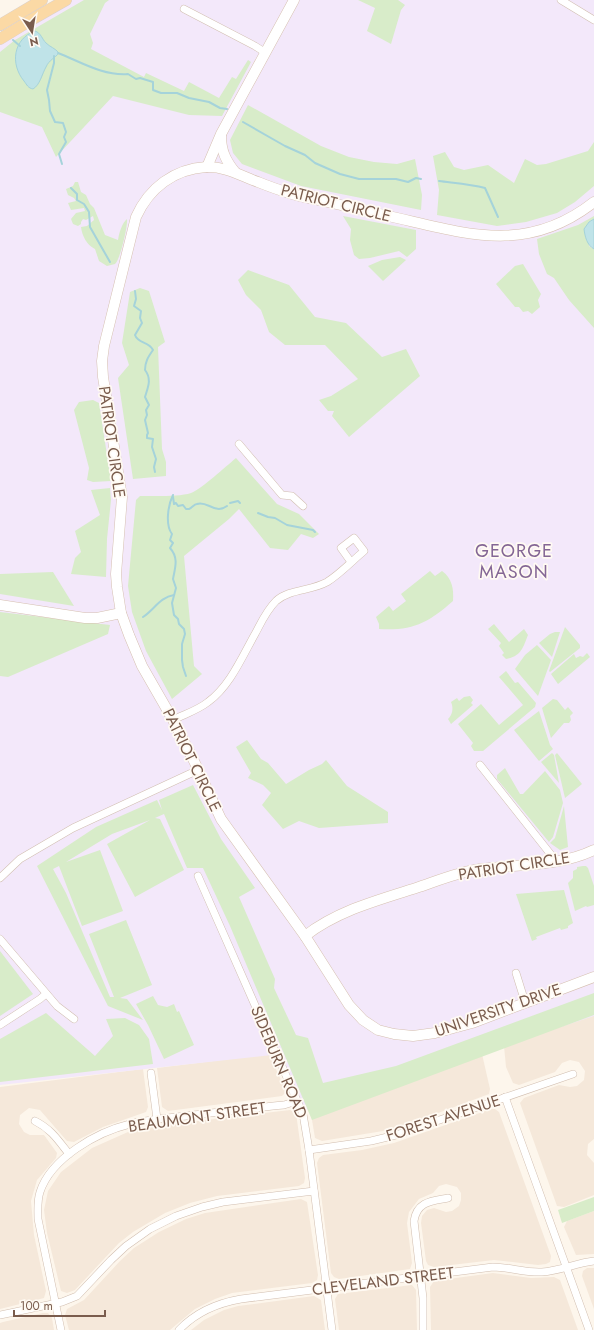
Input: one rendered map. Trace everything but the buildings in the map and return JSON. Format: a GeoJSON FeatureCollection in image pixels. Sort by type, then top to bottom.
{"type":"FeatureCollection","features":[{"type":"Feature","properties":{"kind":"main road"},"geometry":{"type":"LineString","coordinates":[[0,25],[42,0]]}},
{"type":"Feature","properties":{"kind":"main road"},"geometry":{"type":"LineString","coordinates":[[0,39],[66,0]]}},
{"type":"Feature","properties":{"kind":"street"},"geometry":{"type":"LineString","coordinates":[[207,167],[222,134],[294,0]]}},
{"type":"Feature","properties":{"kind":"street"},"geometry":{"type":"LineString","coordinates":[[561,0],[594,20]]}},
{"type":"Feature","properties":{"kind":"street"},"geometry":{"type":"LineString","coordinates":[[184,9],[266,53]]}},
{"type":"Feature","properties":{"kind":"street"},"geometry":{"type":"LineString","coordinates":[[222,134],[221,144],[224,154],[235,172]]}},
{"type":"Feature","properties":{"kind":"street"},"geometry":{"type":"LineString","coordinates":[[193,169],[213,153]]}},
{"type":"Feature","properties":{"kind":"street","name":"PATRIOT CIRCLE"},"geometry":{"type":"LineString","coordinates":[[579,213],[552,227],[540,231],[518,236],[492,236],[428,224],[291,194],[222,168],[207,167],[180,173],[165,180],[152,192],[136,217],[104,346],[102,361],[103,377],[122,497],[116,574],[121,613],[142,666],[173,720],[224,823],[305,936],[321,924],[348,912],[460,873],[480,869],[564,860],[593,853]]}},
{"type":"Feature","properties":{"kind":"street"},"geometry":{"type":"LineString","coordinates":[[579,213],[594,202]]}},
{"type":"Feature","properties":{"kind":"street"},"geometry":{"type":"LineString","coordinates":[[579,213],[594,207]]}},
{"type":"Feature","properties":{"kind":"street"},"geometry":{"type":"LineString","coordinates":[[239,444],[282,495],[292,496],[303,506]]}},
{"type":"Feature","properties":{"kind":"street"},"geometry":{"type":"LineString","coordinates":[[173,720],[204,705],[214,697],[226,683],[253,638],[258,625],[268,609],[277,600],[293,592],[327,582],[351,562]]}},
{"type":"Feature","properties":{"kind":"street"},"geometry":{"type":"LineString","coordinates":[[0,605],[85,618],[97,618],[121,613]]}},
{"type":"Feature","properties":{"kind":"street"},"geometry":{"type":"LineString","coordinates":[[480,765],[556,861]]}},
{"type":"Feature","properties":{"kind":"street"},"geometry":{"type":"LineString","coordinates":[[0,878],[20,859],[73,828],[198,770]]}},
{"type":"Feature","properties":{"kind":"street","name":"SIDEBURN ROAD"},"geometry":{"type":"LineString","coordinates":[[198,876],[298,1101],[304,1118],[332,1330]]}},
{"type":"Feature","properties":{"kind":"street","name":"UNIVERSITY DRIVE"},"geometry":{"type":"LineString","coordinates":[[305,936],[349,1005],[363,1020],[378,1030],[394,1034],[413,1036],[472,1023],[594,977]]}},
{"type":"Feature","properties":{"kind":"street"},"geometry":{"type":"LineString","coordinates":[[0,939],[57,1006],[74,1019]]}},
{"type":"Feature","properties":{"kind":"street"},"geometry":{"type":"LineString","coordinates":[[516,973],[525,1002]]}},
{"type":"Feature","properties":{"kind":"street"},"geometry":{"type":"LineString","coordinates":[[0,1025],[46,994]]}},
{"type":"Feature","properties":{"kind":"street"},"geometry":{"type":"LineString","coordinates":[[152,1073],[157,1119]]}},
{"type":"Feature","properties":{"kind":"street","name":"FOREST AVENUE"},"geometry":{"type":"LineString","coordinates":[[309,1150],[371,1141],[396,1135],[573,1074]]}},
{"type":"Feature","properties":{"kind":"street"},"geometry":{"type":"LineString","coordinates":[[505,1097],[590,1330]]}},
{"type":"Feature","properties":{"kind":"street","name":"BEAUMONT STREET"},"geometry":{"type":"LineString","coordinates":[[62,1330],[38,1219],[38,1200],[44,1183],[56,1167],[69,1154],[92,1139],[129,1124],[157,1119],[284,1105],[298,1101]]}},
{"type":"Feature","properties":{"kind":"street"},"geometry":{"type":"LineString","coordinates":[[35,1121],[45,1126],[69,1154]]}},
{"type":"Feature","properties":{"kind":"street"},"geometry":{"type":"LineString","coordinates":[[0,1315],[56,1303],[77,1296],[126,1246],[150,1229],[176,1216],[202,1207],[223,1202],[314,1190]]}},
{"type":"Feature","properties":{"kind":"street"},"geometry":{"type":"LineString","coordinates":[[423,1330],[421,1276],[414,1221],[417,1211],[425,1204],[448,1198]]}},
{"type":"Feature","properties":{"kind":"street","name":"CLEVELAND STREET"},"geometry":{"type":"LineString","coordinates":[[179,1330],[201,1313],[232,1300],[493,1267],[507,1267],[537,1272],[594,1261]]}},
{"type":"Feature","properties":{"kind":"shaded area"},"geometry":{"type":"Polygon","coordinates":[[[72,0],[594,0],[594,1016],[305,1111],[281,1054],[0,1085],[0,44],[9,37],[72,0]]]}},
{"type":"Feature","properties":{"kind":"shaded area"},"geometry":{"type":"Polygon","coordinates":[[[594,1014],[594,1139],[588,1144],[587,1155],[594,1163],[594,1195],[564,1207],[557,1206],[520,1103],[524,1098],[559,1085],[570,1087],[577,1086],[584,1080],[585,1071],[579,1062],[570,1060],[562,1063],[555,1072],[519,1085],[513,1083],[506,1067],[504,1046],[594,1014]]]}},
{"type":"Feature","properties":{"kind":"shaded area"},"geometry":{"type":"Polygon","coordinates":[[[269,1054],[285,1089],[285,1093],[282,1096],[168,1111],[162,1107],[157,1068],[269,1054]]]}},
{"type":"Feature","properties":{"kind":"shaded area"},"geometry":{"type":"Polygon","coordinates":[[[482,1054],[490,1089],[489,1094],[422,1119],[383,1131],[322,1141],[315,1138],[311,1114],[482,1054]]]}},
{"type":"Feature","properties":{"kind":"shaded area"},"geometry":{"type":"Polygon","coordinates":[[[143,1069],[148,1107],[146,1112],[103,1127],[74,1142],[67,1141],[40,1110],[29,1108],[20,1115],[19,1124],[24,1132],[30,1135],[44,1135],[57,1153],[56,1158],[37,1180],[31,1201],[34,1235],[46,1291],[44,1298],[0,1309],[0,1087],[143,1069]]]}},
{"type":"Feature","properties":{"kind":"shaded area"},"geometry":{"type":"Polygon","coordinates":[[[491,1109],[495,1109],[499,1112],[551,1256],[550,1262],[538,1265],[494,1260],[434,1267],[428,1265],[426,1261],[421,1223],[422,1216],[427,1210],[434,1208],[446,1212],[452,1211],[459,1206],[461,1200],[461,1193],[457,1187],[446,1184],[439,1186],[433,1193],[419,1199],[409,1212],[407,1223],[412,1263],[410,1269],[339,1279],[334,1277],[331,1273],[317,1163],[319,1158],[323,1155],[362,1150],[394,1143],[491,1109]]]}},
{"type":"Feature","properties":{"kind":"shaded area"},"geometry":{"type":"Polygon","coordinates":[[[290,1110],[296,1113],[305,1178],[304,1183],[299,1186],[217,1196],[190,1203],[165,1213],[133,1232],[119,1243],[75,1290],[67,1293],[61,1291],[47,1233],[44,1210],[48,1191],[61,1172],[92,1148],[128,1132],[155,1126],[290,1110]]]}},
{"type":"Feature","properties":{"kind":"shaded area"},"geometry":{"type":"Polygon","coordinates":[[[301,1199],[307,1202],[318,1275],[317,1280],[312,1283],[232,1293],[215,1299],[195,1309],[170,1330],[69,1330],[65,1315],[67,1309],[84,1300],[134,1248],[159,1232],[186,1219],[205,1213],[301,1199]]]}},
{"type":"Feature","properties":{"kind":"shaded area"},"geometry":{"type":"Polygon","coordinates":[[[594,1211],[594,1254],[576,1255],[564,1227],[567,1221],[594,1211]]]}},
{"type":"Feature","properties":{"kind":"shaded area"},"geometry":{"type":"Polygon","coordinates":[[[587,1268],[594,1268],[594,1309],[582,1276],[583,1271],[587,1268]]]}},
{"type":"Feature","properties":{"kind":"shaded area"},"geometry":{"type":"Polygon","coordinates":[[[493,1273],[531,1278],[554,1277],[560,1280],[578,1330],[431,1330],[430,1287],[434,1281],[493,1273]]]}},
{"type":"Feature","properties":{"kind":"shaded area"},"geometry":{"type":"Polygon","coordinates":[[[412,1285],[416,1290],[417,1330],[339,1330],[335,1299],[338,1294],[412,1285]]]}},
{"type":"Feature","properties":{"kind":"shaded area"},"geometry":{"type":"Polygon","coordinates":[[[314,1296],[321,1300],[325,1330],[191,1330],[204,1320],[224,1310],[238,1306],[314,1296]]]}},
{"type":"Feature","properties":{"kind":"shaded area"},"geometry":{"type":"Polygon","coordinates":[[[48,1313],[52,1318],[54,1330],[0,1330],[0,1323],[48,1313]]]}},
{"type":"Feature","properties":{"kind":"green space"},"geometry":{"type":"Polygon","coordinates":[[[84,0],[109,0],[105,3],[90,34],[93,43],[91,49],[144,77],[146,73],[184,91],[189,82],[219,98],[232,77],[236,79],[248,60],[251,62],[222,116],[189,115],[113,96],[56,157],[42,127],[0,112],[0,52],[15,40],[84,0]]]}},
{"type":"Feature","properties":{"kind":"green space"},"geometry":{"type":"Polygon","coordinates":[[[358,0],[398,0],[405,5],[401,10],[391,44],[367,31],[375,8],[358,0]]]}},
{"type":"Feature","properties":{"kind":"green space"},"geometry":{"type":"Polygon","coordinates":[[[248,105],[321,146],[349,157],[374,162],[397,164],[415,159],[422,195],[421,210],[301,186],[242,164],[233,153],[230,140],[248,105]]]}},
{"type":"Feature","properties":{"kind":"green space"},"geometry":{"type":"Polygon","coordinates":[[[594,142],[594,186],[575,202],[557,213],[526,222],[497,226],[437,215],[439,190],[433,156],[445,152],[454,167],[464,170],[488,165],[514,183],[525,159],[537,165],[546,164],[588,151],[594,142]]]}},
{"type":"Feature","properties":{"kind":"green space"},"geometry":{"type":"Polygon","coordinates":[[[75,182],[78,182],[81,192],[86,195],[90,204],[94,208],[105,235],[118,240],[121,228],[127,219],[123,243],[115,264],[107,266],[99,261],[95,249],[87,243],[82,234],[81,227],[87,226],[94,220],[93,216],[86,220],[83,219],[81,224],[78,226],[73,224],[71,219],[76,213],[85,211],[84,208],[71,210],[68,203],[76,201],[68,195],[66,189],[73,186],[75,182]]]}},
{"type":"Feature","properties":{"kind":"green space"},"geometry":{"type":"Polygon","coordinates":[[[343,216],[416,230],[416,249],[407,257],[399,251],[359,259],[354,255],[350,240],[351,229],[343,216]]]}},
{"type":"Feature","properties":{"kind":"green space"},"geometry":{"type":"Polygon","coordinates":[[[594,216],[594,219],[589,222],[589,246],[594,249],[594,328],[569,300],[554,278],[547,274],[539,254],[537,239],[578,225],[594,216]]]}},
{"type":"Feature","properties":{"kind":"green space"},"geometry":{"type":"Polygon","coordinates":[[[400,257],[406,260],[383,281],[368,266],[382,260],[400,257]]]}},
{"type":"Feature","properties":{"kind":"green space"},"geometry":{"type":"Polygon","coordinates":[[[523,264],[541,294],[538,300],[540,307],[532,314],[528,311],[523,312],[519,307],[515,307],[496,284],[515,266],[523,264]]]}},
{"type":"Feature","properties":{"kind":"green space"},"geometry":{"type":"Polygon","coordinates":[[[248,270],[289,285],[315,317],[346,323],[382,357],[406,349],[420,376],[349,437],[332,416],[334,411],[328,411],[319,400],[331,396],[358,379],[325,345],[285,345],[269,332],[261,310],[246,295],[238,280],[248,270]]]}},
{"type":"Feature","properties":{"kind":"green space"},"geometry":{"type":"Polygon","coordinates":[[[140,288],[149,291],[165,342],[158,347],[162,449],[166,462],[166,476],[133,479],[118,378],[129,365],[122,343],[130,292],[140,288]]]}},
{"type":"Feature","properties":{"kind":"green space"},"geometry":{"type":"Polygon","coordinates":[[[93,400],[99,403],[111,481],[93,482],[87,480],[89,468],[74,410],[79,402],[93,400]]]}},
{"type":"Feature","properties":{"kind":"green space"},"geometry":{"type":"Polygon","coordinates":[[[236,458],[277,504],[299,514],[319,534],[313,538],[301,534],[288,550],[270,548],[239,509],[184,556],[194,666],[202,674],[172,699],[146,651],[132,612],[128,586],[136,500],[140,496],[173,496],[191,493],[208,482],[236,458]]]}},
{"type":"Feature","properties":{"kind":"green space"},"geometry":{"type":"Polygon","coordinates":[[[110,488],[111,500],[107,539],[106,577],[71,574],[75,558],[81,552],[75,531],[100,515],[91,490],[110,488]]]}},
{"type":"Feature","properties":{"kind":"green space"},"geometry":{"type":"Polygon","coordinates":[[[430,571],[435,576],[442,571],[448,577],[453,588],[453,601],[436,615],[419,624],[401,629],[379,629],[379,624],[376,617],[389,606],[393,611],[406,601],[401,594],[430,571]]]}},
{"type":"Feature","properties":{"kind":"green space"},"geometry":{"type":"Polygon","coordinates":[[[53,572],[74,606],[0,594],[0,574],[53,572]]]}},
{"type":"Feature","properties":{"kind":"green space"},"geometry":{"type":"Polygon","coordinates":[[[0,612],[110,625],[108,634],[8,677],[0,676],[0,612]]]}},
{"type":"Feature","properties":{"kind":"green space"},"geometry":{"type":"Polygon","coordinates":[[[494,624],[509,642],[524,629],[528,635],[519,653],[506,659],[502,655],[504,653],[499,646],[501,643],[488,629],[494,624]]]}},
{"type":"Feature","properties":{"kind":"green space"},"geometry":{"type":"Polygon","coordinates":[[[565,627],[580,645],[580,648],[550,672],[549,671],[565,627]]]}},
{"type":"Feature","properties":{"kind":"green space"},"geometry":{"type":"Polygon","coordinates":[[[555,632],[560,632],[552,657],[539,643],[555,632]]]}},
{"type":"Feature","properties":{"kind":"green space"},"geometry":{"type":"Polygon","coordinates":[[[537,645],[551,660],[538,696],[515,669],[525,655],[537,645]]]}},
{"type":"Feature","properties":{"kind":"green space"},"geometry":{"type":"Polygon","coordinates":[[[587,653],[590,657],[558,684],[551,674],[574,654],[576,658],[580,656],[583,657],[587,653]]]}},
{"type":"Feature","properties":{"kind":"green space"},"geometry":{"type":"Polygon","coordinates":[[[506,671],[515,683],[518,682],[536,703],[535,707],[483,751],[474,751],[471,746],[473,743],[458,724],[481,704],[499,725],[523,705],[499,677],[506,671]]]}},
{"type":"Feature","properties":{"kind":"green space"},"geometry":{"type":"Polygon","coordinates":[[[470,696],[473,700],[471,703],[473,705],[451,724],[448,719],[452,712],[451,702],[457,698],[459,701],[464,697],[470,696]]]}},
{"type":"Feature","properties":{"kind":"green space"},"geometry":{"type":"Polygon","coordinates":[[[553,699],[557,700],[565,710],[568,707],[573,713],[570,716],[571,720],[569,723],[564,723],[551,738],[542,708],[553,699]]]}},
{"type":"Feature","properties":{"kind":"green space"},"geometry":{"type":"Polygon","coordinates":[[[539,711],[550,745],[553,749],[539,761],[514,730],[539,711]]]}},
{"type":"Feature","properties":{"kind":"green space"},"geometry":{"type":"Polygon","coordinates":[[[247,740],[261,759],[268,763],[286,784],[322,764],[326,760],[347,786],[388,812],[388,823],[319,828],[299,821],[283,829],[262,805],[271,793],[263,785],[248,778],[251,773],[236,747],[247,740]]]}},
{"type":"Feature","properties":{"kind":"green space"},"geometry":{"type":"Polygon","coordinates":[[[552,753],[554,755],[559,783],[541,762],[552,753]]]}},
{"type":"Feature","properties":{"kind":"green space"},"geometry":{"type":"Polygon","coordinates":[[[557,753],[582,784],[565,798],[555,755],[557,753]]]}},
{"type":"Feature","properties":{"kind":"green space"},"geometry":{"type":"Polygon","coordinates":[[[505,768],[520,794],[523,794],[545,771],[560,790],[563,803],[553,837],[549,842],[497,779],[497,775],[505,768]]]}},
{"type":"Feature","properties":{"kind":"green space"},"geometry":{"type":"Polygon","coordinates":[[[193,785],[221,839],[255,888],[239,897],[275,979],[274,988],[296,1035],[308,1038],[323,1083],[396,1066],[594,993],[594,1015],[312,1120],[230,926],[203,868],[187,868],[164,814],[155,818],[160,819],[184,870],[135,897],[107,844],[150,820],[112,834],[66,862],[100,850],[123,911],[82,926],[59,866],[53,869],[66,893],[110,997],[114,997],[89,934],[126,920],[152,985],[120,998],[127,999],[143,1020],[108,1006],[37,866],[96,827],[157,800],[162,810],[159,800],[193,785]]]}},
{"type":"Feature","properties":{"kind":"green space"},"geometry":{"type":"Polygon","coordinates":[[[564,806],[568,847],[560,850],[550,843],[555,838],[564,806]]]}},
{"type":"Feature","properties":{"kind":"green space"},"geometry":{"type":"Polygon","coordinates":[[[583,866],[588,868],[594,886],[594,905],[586,906],[575,911],[568,883],[573,878],[573,871],[577,869],[577,867],[583,866]]]}},
{"type":"Feature","properties":{"kind":"green space"},"geometry":{"type":"Polygon","coordinates":[[[564,890],[573,923],[568,926],[568,928],[561,930],[560,928],[536,937],[537,939],[532,941],[516,894],[564,890]]]}},
{"type":"Feature","properties":{"kind":"green space"},"geometry":{"type":"Polygon","coordinates":[[[0,951],[33,994],[0,1016],[0,951]]]}},
{"type":"Feature","properties":{"kind":"green space"},"geometry":{"type":"Polygon","coordinates":[[[153,996],[158,1005],[167,1007],[174,1004],[177,1012],[179,1011],[194,1045],[164,1059],[136,1004],[153,996]]]}},
{"type":"Feature","properties":{"kind":"green space"},"geometry":{"type":"Polygon","coordinates":[[[46,1013],[95,1056],[113,1036],[106,1019],[125,1018],[139,1025],[149,1039],[153,1064],[0,1082],[0,1039],[46,1013]]]}},
{"type":"Feature","properties":{"kind":"green space"},"geometry":{"type":"Polygon","coordinates":[[[594,1197],[594,1211],[562,1223],[558,1210],[594,1197]]]}},
{"type":"Feature","properties":{"kind":"water"},"geometry":{"type":"Polygon","coordinates":[[[35,31],[46,43],[59,53],[47,65],[39,82],[33,89],[28,86],[20,74],[17,67],[16,53],[22,40],[35,31]]]}},
{"type":"Feature","properties":{"kind":"water"},"geometry":{"type":"Polygon","coordinates":[[[594,219],[594,249],[587,240],[584,229],[589,222],[594,219]]]}},
{"type":"Feature","properties":{"kind":"waterway"},"geometry":{"type":"LineString","coordinates":[[13,40],[20,46]]}},
{"type":"Feature","properties":{"kind":"waterway"},"geometry":{"type":"LineString","coordinates":[[58,53],[101,71],[128,74],[136,79],[140,78],[153,82],[153,90],[161,93],[177,93],[227,109]]}},
{"type":"Feature","properties":{"kind":"waterway"},"geometry":{"type":"LineString","coordinates":[[54,56],[54,63],[47,90],[50,111],[55,122],[63,123],[66,132],[64,137],[66,142],[59,154],[62,164]]}},
{"type":"Feature","properties":{"kind":"waterway"},"geometry":{"type":"LineString","coordinates":[[243,122],[285,146],[305,155],[315,163],[340,174],[359,179],[396,179],[408,182],[416,178],[421,179]]}},
{"type":"Feature","properties":{"kind":"waterway"},"geometry":{"type":"LineString","coordinates":[[439,181],[485,188],[498,217]]}},
{"type":"Feature","properties":{"kind":"waterway"},"geometry":{"type":"LineString","coordinates":[[71,188],[77,194],[77,200],[84,204],[89,212],[90,227],[110,262]]}},
{"type":"Feature","properties":{"kind":"waterway"},"geometry":{"type":"LineString","coordinates":[[135,291],[136,299],[134,306],[141,311],[140,318],[142,323],[135,335],[136,338],[149,345],[153,350],[145,367],[149,380],[145,397],[149,405],[146,410],[147,415],[145,420],[148,433],[147,438],[153,439],[152,447],[156,459],[154,467],[155,472]]}},
{"type":"Feature","properties":{"kind":"waterway"},"geometry":{"type":"LineString","coordinates":[[173,495],[168,520],[168,526],[172,534],[170,540],[173,543],[170,548],[175,556],[176,563],[173,579],[176,588],[172,603],[174,615],[184,629],[185,634],[182,644],[182,660],[186,676]]}},
{"type":"Feature","properties":{"kind":"waterway"},"geometry":{"type":"LineString","coordinates":[[173,497],[174,504],[176,503],[178,506],[183,505],[186,509],[201,503],[219,509],[227,506]]}},
{"type":"Feature","properties":{"kind":"waterway"},"geometry":{"type":"LineString","coordinates":[[230,503],[238,501],[240,503]]}},
{"type":"Feature","properties":{"kind":"waterway"},"geometry":{"type":"LineString","coordinates":[[258,513],[275,518],[287,525],[313,530],[315,532]]}},
{"type":"Feature","properties":{"kind":"waterway"},"geometry":{"type":"LineString","coordinates":[[143,617],[165,598],[174,595]]}},
{"type":"Feature","properties":{"kind":"district","name":"GEORGE MASON"},"geometry":{"type":"Point","coordinates":[514,561]}}]}
